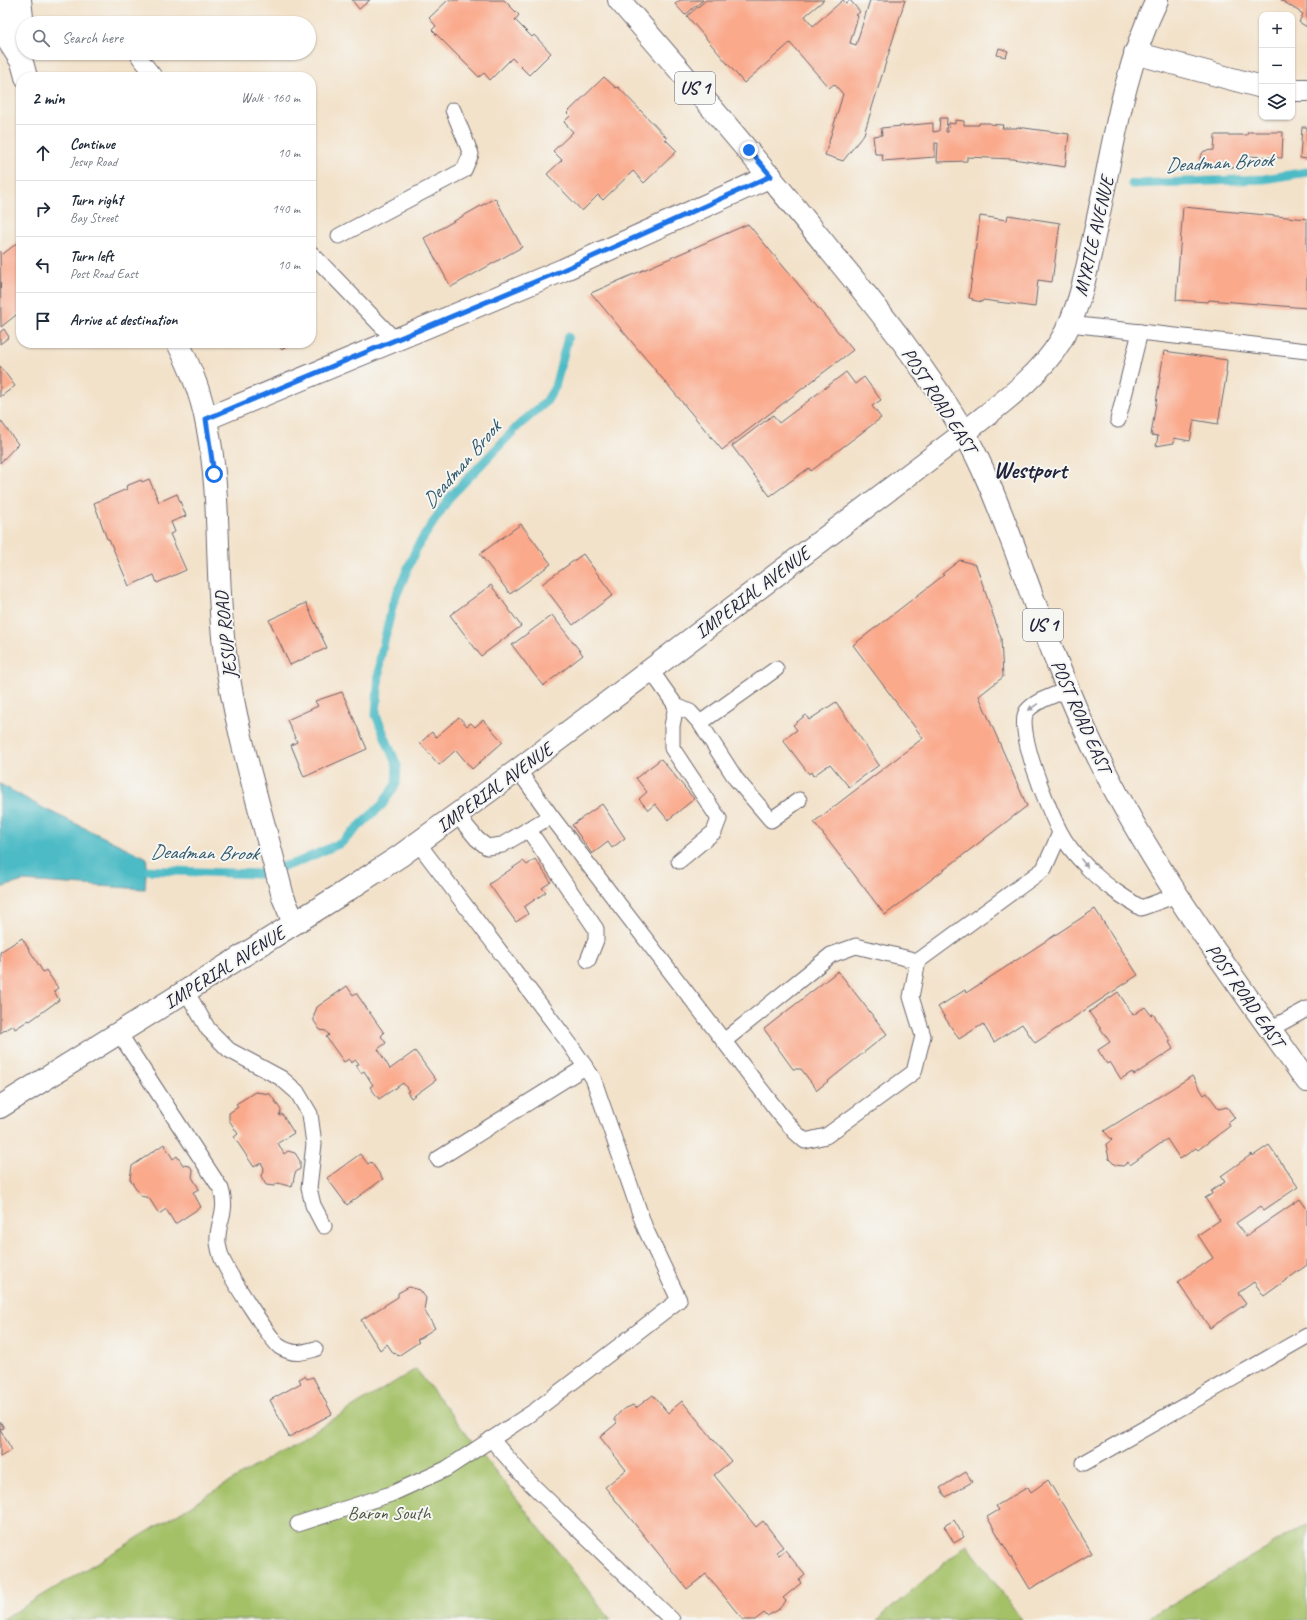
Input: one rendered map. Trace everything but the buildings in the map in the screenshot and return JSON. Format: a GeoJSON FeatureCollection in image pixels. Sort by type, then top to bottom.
{"type":"FeatureCollection","features":[{"type":"Feature","properties":{"kind":"street"},"geometry":{"type":"LineString","coordinates":[[20,0],[22,16]]}},
{"type":"Feature","properties":{"kind":"street","name":"POST ROAD EAST"},"geometry":{"type":"LineString","coordinates":[[619,0],[771,176],[878,310],[933,386],[964,433],[992,489],[1067,690],[1113,786],[1177,895],[1307,1081]]}},
{"type":"Feature","properties":{"kind":"street","name":"MYRTLE AVENUE"},"geometry":{"type":"LineString","coordinates":[[964,433],[1016,391],[1037,370],[1059,344],[1070,324],[1082,288],[1126,82],[1135,53],[1157,0]]}},
{"type":"Feature","properties":{"kind":"street"},"geometry":{"type":"LineString","coordinates":[[0,2],[9,42],[16,52]]}},
{"type":"Feature","properties":{"kind":"street"},"geometry":{"type":"LineString","coordinates":[[1135,53],[1259,86]]}},
{"type":"Feature","properties":{"kind":"street"},"geometry":{"type":"LineString","coordinates":[[1295,90],[1307,90]]}},
{"type":"Feature","properties":{"kind":"street"},"geometry":{"type":"LineString","coordinates":[[206,419],[563,270],[771,176]]}},
{"type":"Feature","properties":{"kind":"street","name":"JESUP ROAD"},"geometry":{"type":"LineString","coordinates":[[180,348],[198,393],[206,419],[214,474],[221,611],[228,676],[283,897],[294,923]]}},
{"type":"Feature","properties":{"kind":"street","name":"IMPERIAL AVENUE"},"geometry":{"type":"LineString","coordinates":[[0,1107],[340,895],[418,843],[518,770],[964,433]]}},
{"type":"Feature","properties":{"kind":"lane"},"geometry":{"type":"LineString","coordinates":[[141,60],[151,72]]}},
{"type":"Feature","properties":{"kind":"lane"},"geometry":{"type":"LineString","coordinates":[[339,236],[464,170],[471,154],[453,110]]}},
{"type":"Feature","properties":{"kind":"lane"},"geometry":{"type":"LineString","coordinates":[[316,258],[396,341]]}},
{"type":"Feature","properties":{"kind":"lane"},"geometry":{"type":"LineString","coordinates":[[1070,324],[1307,351]]}},
{"type":"Feature","properties":{"kind":"lane"},"geometry":{"type":"LineString","coordinates":[[1118,420],[1140,332]]}},
{"type":"Feature","properties":{"kind":"lane"},"geometry":{"type":"LineString","coordinates":[[650,669],[676,706],[690,712],[700,724],[736,779],[771,820],[799,800]]}},
{"type":"Feature","properties":{"kind":"lane"},"geometry":{"type":"LineString","coordinates":[[700,724],[776,669]]}},
{"type":"Feature","properties":{"kind":"lane"},"geometry":{"type":"LineString","coordinates":[[1067,690],[1027,711],[1023,721],[1029,757],[1060,833],[1092,872],[1106,886],[1141,908],[1177,895]]}},
{"type":"Feature","properties":{"kind":"lane"},"geometry":{"type":"LineString","coordinates":[[676,706],[672,726],[672,748],[719,818],[714,832],[679,860]]}},
{"type":"Feature","properties":{"kind":"lane"},"geometry":{"type":"LineString","coordinates":[[518,770],[551,816],[724,1041],[795,1132],[805,1141],[826,1136],[914,1072],[923,1036],[911,997],[918,961],[1044,869],[1060,833]]}},
{"type":"Feature","properties":{"kind":"lane"},"geometry":{"type":"LineString","coordinates":[[457,815],[477,839],[487,847],[502,845],[551,816]]}},
{"type":"Feature","properties":{"kind":"lane"},"geometry":{"type":"LineString","coordinates":[[528,829],[596,929],[596,940],[588,960]]}},
{"type":"Feature","properties":{"kind":"lane"},"geometry":{"type":"LineString","coordinates":[[298,1524],[391,1494],[446,1469],[536,1410],[679,1300],[645,1228],[593,1078],[418,843]]}},
{"type":"Feature","properties":{"kind":"lane"},"geometry":{"type":"LineString","coordinates":[[724,1041],[831,955],[856,946],[918,961]]}},
{"type":"Feature","properties":{"kind":"lane"},"geometry":{"type":"LineString","coordinates":[[186,991],[208,1029],[229,1050],[281,1078],[297,1092],[310,1114],[314,1144],[309,1188],[313,1205],[324,1226]]}},
{"type":"Feature","properties":{"kind":"lane"},"geometry":{"type":"LineString","coordinates":[[1270,1029],[1307,1009]]}},
{"type":"Feature","properties":{"kind":"lane"},"geometry":{"type":"LineString","coordinates":[[119,1033],[221,1189],[225,1208],[218,1235],[218,1244],[223,1262],[278,1346],[295,1354],[315,1350]]}},
{"type":"Feature","properties":{"kind":"lane"},"geometry":{"type":"LineString","coordinates":[[438,1159],[585,1067]]}},
{"type":"Feature","properties":{"kind":"lane"},"geometry":{"type":"LineString","coordinates":[[1084,1463],[1307,1336]]}},
{"type":"Feature","properties":{"kind":"lane"},"geometry":{"type":"LineString","coordinates":[[491,1440],[527,1480],[672,1620]]}},
{"type":"Feature","properties":{"kind":"green space","name":"Baron South"},"geometry":{"type":"Polygon","coordinates":[[[416,1369],[611,1620],[2,1620],[416,1369]]]}},
{"type":"Feature","properties":{"kind":"green space"},"geometry":{"type":"Polygon","coordinates":[[[1307,1524],[1307,1620],[1144,1620],[1307,1524]]]}},
{"type":"Feature","properties":{"kind":"green space"},"geometry":{"type":"Polygon","coordinates":[[[967,1544],[1022,1620],[877,1620],[967,1544]]]}},
{"type":"Feature","properties":{"kind":"water"},"geometry":{"type":"Polygon","coordinates":[[[0,784],[43,808],[147,858],[145,889],[23,881],[0,888],[0,784]]]}},
{"type":"Feature","properties":{"kind":"waterway","name":"Deadman Brook"},"geometry":{"type":"LineString","coordinates":[[1132,184],[1264,179],[1307,172]]}},
{"type":"Feature","properties":{"kind":"waterway","name":"Deadman Brook"},"geometry":{"type":"LineString","coordinates":[[134,867],[145,870],[258,874],[298,862],[341,843],[382,805],[396,784],[397,766],[376,715],[380,659],[393,603],[417,547],[450,497],[519,425],[546,402],[555,387],[568,337]]}},
{"type":"Feature","properties":{"kind":"district","name":"Westport"},"geometry":{"type":"Point","coordinates":[1030,470]}},
{"type":"Feature","properties":{"kind":"route"},"geometry":{"type":"LineString","coordinates":[[214,474],[206,419],[563,270],[771,176],[749,150]]}}]}
